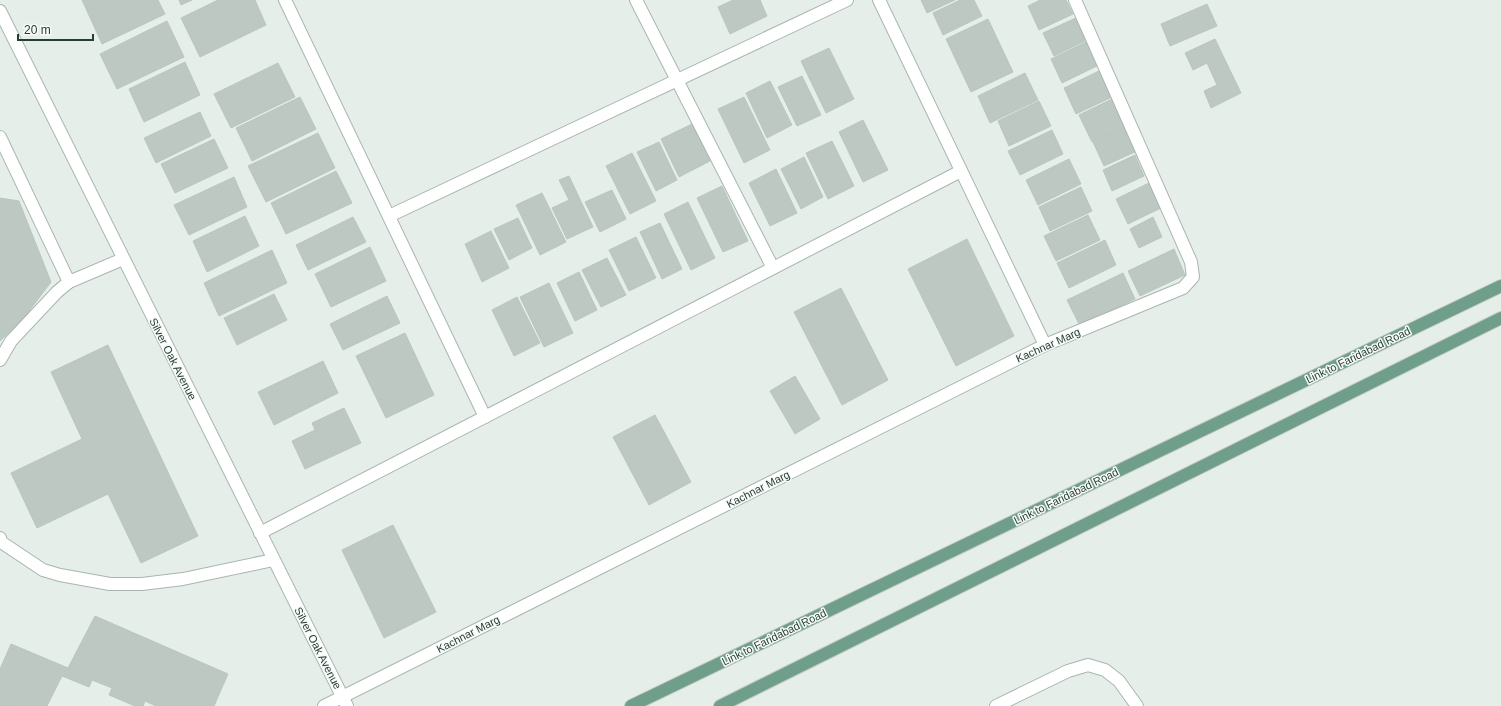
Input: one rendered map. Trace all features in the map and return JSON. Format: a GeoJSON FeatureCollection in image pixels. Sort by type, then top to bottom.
{"type":"FeatureCollection","features":[{"type":"Feature","properties":{"kind":"main road","name":"Link to Faridabad Road"},"geometry":{"type":"LineString","coordinates":[[631,706],[1501,286]]}},
{"type":"Feature","properties":{"kind":"main road"},"geometry":{"type":"LineString","coordinates":[[720,706],[1501,318]]}},
{"type":"Feature","properties":{"kind":"street"},"geometry":{"type":"LineString","coordinates":[[285,0],[485,417]]}},
{"type":"Feature","properties":{"kind":"street"},"geometry":{"type":"LineString","coordinates":[[636,0],[773,268]]}},
{"type":"Feature","properties":{"kind":"street"},"geometry":{"type":"LineString","coordinates":[[389,216],[847,0]]}},
{"type":"Feature","properties":{"kind":"street"},"geometry":{"type":"LineString","coordinates":[[879,0],[1045,345]]}},
{"type":"Feature","properties":{"kind":"street","name":"Kachnar Marg"},"geometry":{"type":"LineString","coordinates":[[324,706],[344,701],[1045,345],[1183,288],[1193,277],[1191,262],[1075,0]]}},
{"type":"Feature","properties":{"kind":"street","name":"Silver Oak Avenue"},"geometry":{"type":"LineString","coordinates":[[0,11],[344,701]]}},
{"type":"Feature","properties":{"kind":"street"},"geometry":{"type":"LineString","coordinates":[[0,137],[69,282]]}},
{"type":"Feature","properties":{"kind":"street"},"geometry":{"type":"LineString","coordinates":[[260,533],[961,171]]}},
{"type":"Feature","properties":{"kind":"street"},"geometry":{"type":"LineString","coordinates":[[0,360],[11,341],[57,292],[69,282],[123,259]]}},
{"type":"Feature","properties":{"kind":"street"},"geometry":{"type":"LineString","coordinates":[[0,538],[2,542],[21,557],[43,570],[60,575],[110,584],[142,584],[184,579],[273,560]]}},
{"type":"Feature","properties":{"kind":"street"},"geometry":{"type":"LineString","coordinates":[[996,706],[1068,671],[1088,665],[1105,670],[1119,681],[1137,706]]}},
{"type":"Feature","properties":{"kind":"building"},"geometry":{"type":"Polygon","coordinates":[[[82,0],[158,0],[165,14],[102,44],[82,0]]]}},
{"type":"Feature","properties":{"kind":"building"},"geometry":{"type":"Polygon","coordinates":[[[179,0],[192,0],[181,5],[179,0]]]}},
{"type":"Feature","properties":{"kind":"building"},"geometry":{"type":"Polygon","coordinates":[[[218,0],[255,0],[266,25],[200,57],[181,18],[218,0]]]}},
{"type":"Feature","properties":{"kind":"building"},"geometry":{"type":"Polygon","coordinates":[[[733,0],[760,0],[767,16],[730,34],[718,7],[733,0]]]}},
{"type":"Feature","properties":{"kind":"building"},"geometry":{"type":"Polygon","coordinates":[[[921,0],[955,0],[927,13],[921,0]]]}},
{"type":"Feature","properties":{"kind":"building"},"geometry":{"type":"Polygon","coordinates":[[[960,0],[974,0],[982,16],[943,35],[933,13],[960,0]]]}},
{"type":"Feature","properties":{"kind":"building"},"geometry":{"type":"Polygon","coordinates":[[[1040,0],[1066,0],[1073,14],[1039,30],[1028,6],[1040,0]]]}},
{"type":"Feature","properties":{"kind":"building"},"geometry":{"type":"Polygon","coordinates":[[[1207,4],[1217,26],[1170,46],[1161,24],[1207,4]]]}},
{"type":"Feature","properties":{"kind":"building"},"geometry":{"type":"Polygon","coordinates":[[[1080,16],[1091,38],[1054,56],[1043,33],[1080,16]]]}},
{"type":"Feature","properties":{"kind":"building"},"geometry":{"type":"Polygon","coordinates":[[[988,19],[1013,72],[971,92],[946,39],[988,19]]]}},
{"type":"Feature","properties":{"kind":"building"},"geometry":{"type":"Polygon","coordinates":[[[167,21],[184,57],[117,89],[100,54],[167,21]]]}},
{"type":"Feature","properties":{"kind":"building"},"geometry":{"type":"Polygon","coordinates":[[[1215,39],[1241,93],[1211,108],[1204,91],[1217,85],[1207,63],[1193,70],[1185,53],[1215,39]]]}},
{"type":"Feature","properties":{"kind":"building"},"geometry":{"type":"Polygon","coordinates":[[[1090,40],[1101,64],[1062,83],[1051,59],[1090,40]]]}},
{"type":"Feature","properties":{"kind":"building"},"geometry":{"type":"Polygon","coordinates":[[[829,48],[854,99],[826,113],[801,61],[829,48]]]}},
{"type":"Feature","properties":{"kind":"building"},"geometry":{"type":"Polygon","coordinates":[[[185,62],[200,95],[144,122],[129,89],[185,62]]]}},
{"type":"Feature","properties":{"kind":"building"},"geometry":{"type":"Polygon","coordinates":[[[278,63],[295,97],[231,128],[214,94],[278,63]]]}},
{"type":"Feature","properties":{"kind":"building"},"geometry":{"type":"Polygon","coordinates":[[[1099,71],[1112,97],[1076,114],[1064,88],[1099,71]]]}},
{"type":"Feature","properties":{"kind":"building"},"geometry":{"type":"Polygon","coordinates":[[[1025,73],[1038,100],[990,123],[978,96],[1025,73]]]}},
{"type":"Feature","properties":{"kind":"building"},"geometry":{"type":"Polygon","coordinates":[[[802,76],[821,115],[797,126],[778,87],[802,76]]]}},
{"type":"Feature","properties":{"kind":"building"},"geometry":{"type":"Polygon","coordinates":[[[770,81],[792,125],[767,138],[746,93],[770,81]]]}},
{"type":"Feature","properties":{"kind":"building"},"geometry":{"type":"Polygon","coordinates":[[[300,97],[316,129],[252,161],[236,128],[300,97]]]}},
{"type":"Feature","properties":{"kind":"building"},"geometry":{"type":"Polygon","coordinates":[[[744,97],[770,150],[744,163],[718,109],[744,97]]]}},
{"type":"Feature","properties":{"kind":"building"},"geometry":{"type":"Polygon","coordinates":[[[1114,98],[1127,125],[1092,142],[1079,115],[1114,98]]]}},
{"type":"Feature","properties":{"kind":"building"},"geometry":{"type":"Polygon","coordinates":[[[1039,101],[1051,126],[1009,146],[998,121],[1039,101]]]}},
{"type":"Feature","properties":{"kind":"building"},"geometry":{"type":"Polygon","coordinates":[[[200,112],[211,136],[156,163],[144,138],[200,112]]]}},
{"type":"Feature","properties":{"kind":"building"},"geometry":{"type":"Polygon","coordinates":[[[863,120],[888,170],[863,182],[839,132],[863,120]]]}},
{"type":"Feature","properties":{"kind":"building"},"geometry":{"type":"Polygon","coordinates":[[[692,124],[710,161],[679,177],[661,139],[692,124]]]}},
{"type":"Feature","properties":{"kind":"building"},"geometry":{"type":"Polygon","coordinates":[[[1124,127],[1135,152],[1104,166],[1093,142],[1124,127]]]}},
{"type":"Feature","properties":{"kind":"building"},"geometry":{"type":"Polygon","coordinates":[[[1052,130],[1063,154],[1020,175],[1008,151],[1052,130]]]}},
{"type":"Feature","properties":{"kind":"building"},"geometry":{"type":"Polygon","coordinates":[[[318,133],[335,168],[266,202],[248,166],[318,133]]]}},
{"type":"Feature","properties":{"kind":"building"},"geometry":{"type":"Polygon","coordinates":[[[214,139],[228,168],[175,193],[161,164],[214,139]]]}},
{"type":"Feature","properties":{"kind":"building"},"geometry":{"type":"Polygon","coordinates":[[[832,141],[854,186],[828,199],[806,153],[832,141]]]}},
{"type":"Feature","properties":{"kind":"building"},"geometry":{"type":"Polygon","coordinates":[[[659,142],[677,180],[656,191],[637,152],[659,142]]]}},
{"type":"Feature","properties":{"kind":"building"},"geometry":{"type":"Polygon","coordinates":[[[632,153],[656,201],[630,214],[606,166],[632,153]]]}},
{"type":"Feature","properties":{"kind":"building"},"geometry":{"type":"Polygon","coordinates":[[[1135,155],[1144,176],[1112,191],[1103,170],[1135,155]]]}},
{"type":"Feature","properties":{"kind":"building"},"geometry":{"type":"Polygon","coordinates":[[[804,157],[823,197],[801,209],[781,169],[804,157]]]}},
{"type":"Feature","properties":{"kind":"building"},"geometry":{"type":"Polygon","coordinates":[[[1069,159],[1081,184],[1038,205],[1026,180],[1069,159]]]}},
{"type":"Feature","properties":{"kind":"building"},"geometry":{"type":"Polygon","coordinates":[[[776,169],[797,213],[770,226],[749,183],[776,169]]]}},
{"type":"Feature","properties":{"kind":"building"},"geometry":{"type":"Polygon","coordinates":[[[336,171],[352,203],[286,234],[271,203],[336,171]]]}},
{"type":"Feature","properties":{"kind":"building"},"geometry":{"type":"Polygon","coordinates":[[[569,176],[593,227],[567,239],[552,208],[569,200],[559,180],[569,176]]]}},
{"type":"Feature","properties":{"kind":"building"},"geometry":{"type":"Polygon","coordinates":[[[234,177],[247,207],[189,235],[174,205],[234,177]]]}},
{"type":"Feature","properties":{"kind":"building"},"geometry":{"type":"Polygon","coordinates":[[[1149,183],[1161,208],[1128,224],[1116,199],[1149,183]]]}},
{"type":"Feature","properties":{"kind":"building"},"geometry":{"type":"Polygon","coordinates":[[[722,186],[748,241],[723,252],[697,198],[722,186]]]}},
{"type":"Feature","properties":{"kind":"building"},"geometry":{"type":"Polygon","coordinates":[[[1081,187],[1092,211],[1050,231],[1039,207],[1081,187]]]}},
{"type":"Feature","properties":{"kind":"building"},"geometry":{"type":"Polygon","coordinates":[[[612,190],[626,219],[600,232],[585,202],[612,190]]]}},
{"type":"Feature","properties":{"kind":"building"},"geometry":{"type":"Polygon","coordinates":[[[542,193],[566,242],[540,255],[516,205],[542,193]]]}},
{"type":"Feature","properties":{"kind":"building"},"geometry":{"type":"Polygon","coordinates":[[[0,198],[19,201],[51,282],[23,319],[0,341],[0,198]]]}},
{"type":"Feature","properties":{"kind":"building"},"geometry":{"type":"Polygon","coordinates":[[[688,202],[715,258],[691,270],[664,214],[688,202]]]}},
{"type":"Feature","properties":{"kind":"building"},"geometry":{"type":"Polygon","coordinates":[[[1088,215],[1100,240],[1056,261],[1044,236],[1088,215]]]}},
{"type":"Feature","properties":{"kind":"building"},"geometry":{"type":"Polygon","coordinates":[[[245,216],[259,246],[207,272],[193,241],[245,216]]]}},
{"type":"Feature","properties":{"kind":"building"},"geometry":{"type":"Polygon","coordinates":[[[353,217],[366,242],[308,270],[296,245],[353,217]]]}},
{"type":"Feature","properties":{"kind":"building"},"geometry":{"type":"Polygon","coordinates":[[[1153,217],[1162,237],[1139,248],[1130,229],[1153,217]]]}},
{"type":"Feature","properties":{"kind":"building"},"geometry":{"type":"Polygon","coordinates":[[[518,218],[532,248],[509,260],[494,229],[518,218]]]}},
{"type":"Feature","properties":{"kind":"building"},"geometry":{"type":"Polygon","coordinates":[[[660,223],[682,269],[662,279],[640,232],[660,223]]]}},
{"type":"Feature","properties":{"kind":"building"},"geometry":{"type":"Polygon","coordinates":[[[491,231],[509,268],[482,282],[465,244],[491,231]]]}},
{"type":"Feature","properties":{"kind":"building"},"geometry":{"type":"Polygon","coordinates":[[[636,237],[656,278],[629,291],[609,250],[636,237]]]}},
{"type":"Feature","properties":{"kind":"building"},"geometry":{"type":"Polygon","coordinates":[[[967,239],[1014,336],[956,366],[908,269],[967,239]]]}},
{"type":"Feature","properties":{"kind":"building"},"geometry":{"type":"Polygon","coordinates":[[[1105,240],[1116,265],[1069,288],[1057,263],[1105,240]]]}},
{"type":"Feature","properties":{"kind":"building"},"geometry":{"type":"Polygon","coordinates":[[[370,247],[386,281],[331,307],[315,274],[370,247]]]}},
{"type":"Feature","properties":{"kind":"building"},"geometry":{"type":"Polygon","coordinates":[[[1174,249],[1185,275],[1140,296],[1128,271],[1174,249]]]}},
{"type":"Feature","properties":{"kind":"building"},"geometry":{"type":"Polygon","coordinates":[[[272,250],[287,283],[219,316],[204,283],[272,250]]]}},
{"type":"Feature","properties":{"kind":"building"},"geometry":{"type":"Polygon","coordinates":[[[607,258],[626,295],[601,307],[582,270],[607,258]]]}},
{"type":"Feature","properties":{"kind":"building"},"geometry":{"type":"Polygon","coordinates":[[[579,272],[597,310],[575,321],[557,283],[579,272]]]}},
{"type":"Feature","properties":{"kind":"building"},"geometry":{"type":"Polygon","coordinates":[[[1123,273],[1135,299],[1080,326],[1067,300],[1123,273]]]}},
{"type":"Feature","properties":{"kind":"building"},"geometry":{"type":"Polygon","coordinates":[[[549,283],[573,333],[544,347],[520,297],[549,283]]]}},
{"type":"Feature","properties":{"kind":"building"},"geometry":{"type":"Polygon","coordinates":[[[841,288],[888,380],[842,405],[794,312],[841,288]]]}},
{"type":"Feature","properties":{"kind":"building"},"geometry":{"type":"Polygon","coordinates":[[[274,294],[287,320],[237,345],[224,318],[274,294]]]}},
{"type":"Feature","properties":{"kind":"building"},"geometry":{"type":"Polygon","coordinates":[[[387,296],[400,323],[343,350],[330,324],[387,296]]]}},
{"type":"Feature","properties":{"kind":"building"},"geometry":{"type":"Polygon","coordinates":[[[517,297],[540,343],[514,356],[492,310],[517,297]]]}},
{"type":"Feature","properties":{"kind":"building"},"geometry":{"type":"Polygon","coordinates":[[[405,333],[434,395],[386,418],[356,356],[405,333]]]}},
{"type":"Feature","properties":{"kind":"building"},"geometry":{"type":"Polygon","coordinates":[[[108,345],[198,536],[141,563],[108,494],[37,528],[11,473],[82,439],[51,372],[108,345]]]}},
{"type":"Feature","properties":{"kind":"building"},"geometry":{"type":"Polygon","coordinates":[[[323,361],[338,393],[274,425],[258,392],[323,361]]]}},
{"type":"Feature","properties":{"kind":"building"},"geometry":{"type":"Polygon","coordinates":[[[795,376],[820,419],[795,434],[770,391],[795,376]]]}},
{"type":"Feature","properties":{"kind":"building"},"geometry":{"type":"Polygon","coordinates":[[[344,408],[361,443],[305,469],[292,441],[315,430],[312,423],[344,408]]]}},
{"type":"Feature","properties":{"kind":"building"},"geometry":{"type":"Polygon","coordinates":[[[655,415],[691,482],[649,505],[613,437],[655,415]]]}},
{"type":"Feature","properties":{"kind":"building"},"geometry":{"type":"Polygon","coordinates":[[[393,525],[436,612],[384,638],[342,550],[393,525]]]}},
{"type":"Feature","properties":{"kind":"building"},"geometry":{"type":"Polygon","coordinates":[[[95,616],[228,674],[214,706],[156,706],[145,701],[143,706],[135,706],[109,695],[112,688],[92,680],[89,687],[62,676],[47,706],[0,706],[0,669],[11,644],[68,668],[95,616]]]}}]}
